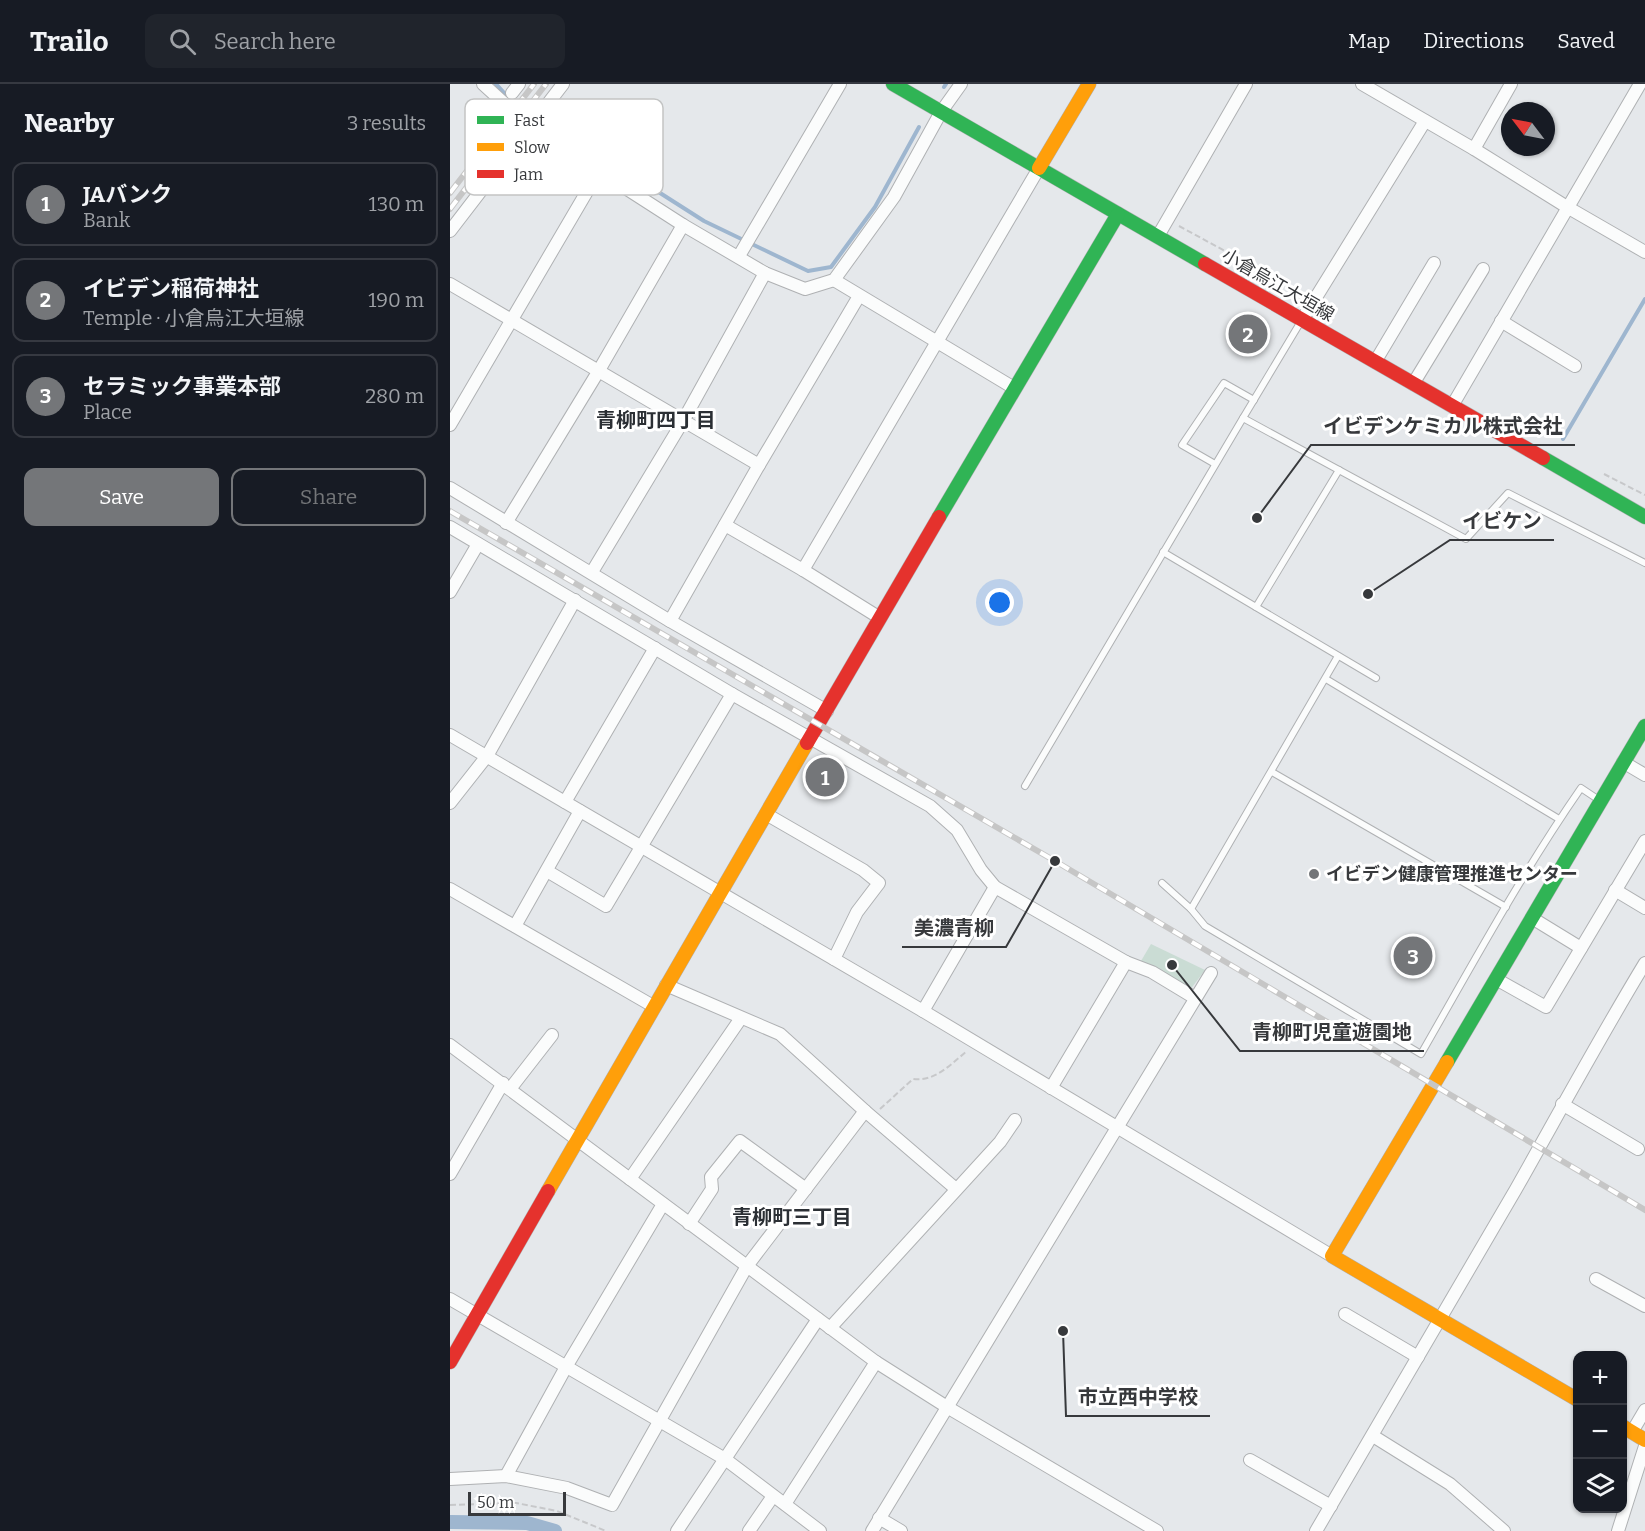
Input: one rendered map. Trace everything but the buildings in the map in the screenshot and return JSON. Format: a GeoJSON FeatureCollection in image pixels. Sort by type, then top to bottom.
{"type":"FeatureCollection","features":[{"type":"Feature","properties":{"kind":"street"},"geometry":{"type":"LineString","coordinates":[[483,84],[499,99]]}},
{"type":"Feature","properties":{"kind":"street"},"geometry":{"type":"LineString","coordinates":[[550,99],[562,84]]}},
{"type":"Feature","properties":{"kind":"street"},"geometry":{"type":"LineString","coordinates":[[741,253],[840,84]]}},
{"type":"Feature","properties":{"kind":"street","name":"小倉烏江大垣線"},"geometry":{"type":"LineString","coordinates":[[893,84],[1645,517]]}},
{"type":"Feature","properties":{"kind":"street"},"geometry":{"type":"LineString","coordinates":[[636,195],[683,225],[741,253],[765,273],[805,289],[834,280],[894,196],[941,112],[961,84]]}},
{"type":"Feature","properties":{"kind":"street"},"geometry":{"type":"LineString","coordinates":[[803,570],[1089,84]]}},
{"type":"Feature","properties":{"kind":"street"},"geometry":{"type":"LineString","coordinates":[[1158,236],[1246,84]]}},
{"type":"Feature","properties":{"kind":"street"},"geometry":{"type":"LineString","coordinates":[[1362,84],[1474,148],[1567,207],[1645,252]]}},
{"type":"Feature","properties":{"kind":"street"},"geometry":{"type":"LineString","coordinates":[[1474,148],[1511,84]]}},
{"type":"Feature","properties":{"kind":"street"},"geometry":{"type":"LineString","coordinates":[[1452,406],[1640,84]]}},
{"type":"Feature","properties":{"kind":"street"},"geometry":{"type":"LineString","coordinates":[[1302,320],[1425,121]]}},
{"type":"Feature","properties":{"kind":"street"},"geometry":{"type":"LineString","coordinates":[[450,231],[477,195]]}},
{"type":"Feature","properties":{"kind":"street"},"geometry":{"type":"LineString","coordinates":[[450,425],[585,195]]}},
{"type":"Feature","properties":{"kind":"street"},"geometry":{"type":"LineString","coordinates":[[450,1362],[653,1006],[1118,214]]}},
{"type":"Feature","properties":{"kind":"street"},"geometry":{"type":"LineString","coordinates":[[506,523],[598,372],[683,225]]}},
{"type":"Feature","properties":{"kind":"street"},"geometry":{"type":"LineString","coordinates":[[1375,362],[1434,263]]}},
{"type":"Feature","properties":{"kind":"street"},"geometry":{"type":"LineString","coordinates":[[1413,384],[1483,269]]}},
{"type":"Feature","properties":{"kind":"street"},"geometry":{"type":"LineString","coordinates":[[592,572],[683,421],[765,273]]}},
{"type":"Feature","properties":{"kind":"street"},"geometry":{"type":"LineString","coordinates":[[834,280],[1014,388]]}},
{"type":"Feature","properties":{"kind":"street"},"geometry":{"type":"LineString","coordinates":[[450,284],[759,465]]}},
{"type":"Feature","properties":{"kind":"street"},"geometry":{"type":"LineString","coordinates":[[670,621],[859,296]]}},
{"type":"Feature","properties":{"kind":"street"},"geometry":{"type":"LineString","coordinates":[[1501,321],[1575,366]]}},
{"type":"Feature","properties":{"kind":"street"},"geometry":{"type":"LineString","coordinates":[[450,488],[670,621],[827,711]]}},
{"type":"Feature","properties":{"kind":"street"},"geometry":{"type":"LineString","coordinates":[[725,525],[880,618]]}},
{"type":"Feature","properties":{"kind":"street"},"geometry":{"type":"LineString","coordinates":[[450,527],[732,694],[930,806],[957,830],[981,870],[995,887],[1126,962],[1152,972],[1195,998]]}},
{"type":"Feature","properties":{"kind":"street"},"geometry":{"type":"LineString","coordinates":[[450,592],[478,544]]}},
{"type":"Feature","properties":{"kind":"street"},"geometry":{"type":"LineString","coordinates":[[450,803],[487,756],[575,600]]}},
{"type":"Feature","properties":{"kind":"street"},"geometry":{"type":"LineString","coordinates":[[565,802],[654,648]]}},
{"type":"Feature","properties":{"kind":"street"},"geometry":{"type":"LineString","coordinates":[[546,871],[606,906],[732,694]]}},
{"type":"Feature","properties":{"kind":"street"},"geometry":{"type":"LineString","coordinates":[[1332,1256],[1645,726]]}},
{"type":"Feature","properties":{"kind":"street"},"geometry":{"type":"LineString","coordinates":[[450,735],[923,1011],[1573,1397]]}},
{"type":"Feature","properties":{"kind":"street"},"geometry":{"type":"LineString","coordinates":[[1623,762],[1645,775]]}},
{"type":"Feature","properties":{"kind":"street"},"geometry":{"type":"LineString","coordinates":[[515,926],[580,811]]}},
{"type":"Feature","properties":{"kind":"street"},"geometry":{"type":"LineString","coordinates":[[766,814],[863,870],[879,883],[857,912],[834,959]]}},
{"type":"Feature","properties":{"kind":"street"},"geometry":{"type":"LineString","coordinates":[[1496,979],[1546,1007],[1645,841]]}},
{"type":"Feature","properties":{"kind":"street"},"geometry":{"type":"LineString","coordinates":[[923,1011],[995,887]]}},
{"type":"Feature","properties":{"kind":"street"},"geometry":{"type":"LineString","coordinates":[[450,890],[653,1006]]}},
{"type":"Feature","properties":{"kind":"street"},"geometry":{"type":"LineString","coordinates":[[1615,890],[1645,908]]}},
{"type":"Feature","properties":{"kind":"street"},"geometry":{"type":"LineString","coordinates":[[1532,918],[1581,948]]}},
{"type":"Feature","properties":{"kind":"street"},"geometry":{"type":"LineString","coordinates":[[1051,1088],[1126,962]]}},
{"type":"Feature","properties":{"kind":"street"},"geometry":{"type":"LineString","coordinates":[[1316,1531],[1645,963]]}},
{"type":"Feature","properties":{"kind":"street"},"geometry":{"type":"LineString","coordinates":[[872,1531],[1210,973]]}},
{"type":"Feature","properties":{"kind":"street"},"geometry":{"type":"LineString","coordinates":[[666,985],[780,1034],[868,1114],[956,1189]]}},
{"type":"Feature","properties":{"kind":"street"},"geometry":{"type":"LineString","coordinates":[[630,1179],[741,1018]]}},
{"type":"Feature","properties":{"kind":"street"},"geometry":{"type":"LineString","coordinates":[[450,1174],[506,1086],[552,1035]]}},
{"type":"Feature","properties":{"kind":"street"},"geometry":{"type":"LineString","coordinates":[[450,1045],[876,1362],[947,1407],[1157,1531]]}},
{"type":"Feature","properties":{"kind":"street"},"geometry":{"type":"LineString","coordinates":[[1562,1104],[1638,1149]]}},
{"type":"Feature","properties":{"kind":"street"},"geometry":{"type":"LineString","coordinates":[[450,1479],[506,1476],[567,1488],[612,1504],[747,1266],[868,1114]]}},
{"type":"Feature","properties":{"kind":"street"},"geometry":{"type":"LineString","coordinates":[[830,1328],[1000,1142],[1015,1120]]}},
{"type":"Feature","properties":{"kind":"street"},"geometry":{"type":"LineString","coordinates":[[689,1224],[712,1189],[711,1177],[740,1141],[806,1189]]}},
{"type":"Feature","properties":{"kind":"street"},"geometry":{"type":"LineString","coordinates":[[506,1476],[566,1367],[663,1204]]}},
{"type":"Feature","properties":{"kind":"street"},"geometry":{"type":"LineString","coordinates":[[1596,1278],[1645,1306]]}},
{"type":"Feature","properties":{"kind":"street"},"geometry":{"type":"LineString","coordinates":[[450,1299],[725,1459],[820,1531]]}},
{"type":"Feature","properties":{"kind":"street"},"geometry":{"type":"LineString","coordinates":[[1345,1314],[1418,1357]]}},
{"type":"Feature","properties":{"kind":"street"},"geometry":{"type":"LineString","coordinates":[[677,1531],[818,1319]]}},
{"type":"Feature","properties":{"kind":"street"},"geometry":{"type":"LineString","coordinates":[[785,1504],[876,1362]]}},
{"type":"Feature","properties":{"kind":"street"},"geometry":{"type":"LineString","coordinates":[[1645,1410],[1627,1429],[1645,1440]]}},
{"type":"Feature","properties":{"kind":"street"},"geometry":{"type":"LineString","coordinates":[[1373,1436],[1450,1484],[1504,1531]]}},
{"type":"Feature","properties":{"kind":"street"},"geometry":{"type":"LineString","coordinates":[[1618,1531],[1645,1446]]}},
{"type":"Feature","properties":{"kind":"street"},"geometry":{"type":"LineString","coordinates":[[1250,1460],[1330,1506]]}},
{"type":"Feature","properties":{"kind":"street"},"geometry":{"type":"LineString","coordinates":[[749,1531],[773,1496]]}},
{"type":"Feature","properties":{"kind":"street"},"geometry":{"type":"LineString","coordinates":[[879,1518],[901,1531]]}},
{"type":"Feature","properties":{"kind":"lane"},"geometry":{"type":"LineString","coordinates":[[1024,786],[1302,320]]}},
{"type":"Feature","properties":{"kind":"lane"},"geometry":{"type":"LineString","coordinates":[[1215,464],[1182,445],[1224,383],[1254,400]]}},
{"type":"Feature","properties":{"kind":"lane"},"geometry":{"type":"LineString","coordinates":[[1243,418],[1466,539],[1508,493],[1645,562]]}},
{"type":"Feature","properties":{"kind":"lane"},"geometry":{"type":"LineString","coordinates":[[1256,607],[1339,470]]}},
{"type":"Feature","properties":{"kind":"lane"},"geometry":{"type":"LineString","coordinates":[[1163,552],[1376,678]]}},
{"type":"Feature","properties":{"kind":"lane"},"geometry":{"type":"LineString","coordinates":[[1191,909],[1338,656]]}},
{"type":"Feature","properties":{"kind":"lane"},"geometry":{"type":"LineString","coordinates":[[1326,679],[1559,819]]}},
{"type":"Feature","properties":{"kind":"lane"},"geometry":{"type":"LineString","coordinates":[[1272,772],[1506,907]]}},
{"type":"Feature","properties":{"kind":"lane"},"geometry":{"type":"LineString","coordinates":[[1162,883],[1191,909],[1205,927],[1420,1054],[1559,819],[1581,788],[1601,801]]}},
{"type":"Feature","properties":{"kind":"path"},"geometry":{"type":"LineString","coordinates":[[868,1114],[913,1079],[925,1081],[942,1071],[976,1043]]}},
{"type":"Feature","properties":{"kind":"path"},"geometry":{"type":"LineString","coordinates":[[450,1505],[516,1503],[557,1511],[606,1531]]}},
{"type":"Feature","properties":{"kind":"shaded area"},"geometry":{"type":"Polygon","coordinates":[[[1151,944],[1205,970],[1190,990],[1141,961],[1151,944]]]}},
{"type":"Feature","properties":{"kind":"waterway"},"geometry":{"type":"LineString","coordinates":[[496,84],[512,99]]}},
{"type":"Feature","properties":{"kind":"waterway"},"geometry":{"type":"LineString","coordinates":[[663,195],[704,221],[808,271],[831,267],[875,207],[919,127]]}},
{"type":"Feature","properties":{"kind":"waterway"},"geometry":{"type":"LineString","coordinates":[[1563,439],[1645,299]]}},
{"type":"Feature","properties":{"kind":"waterway"},"geometry":{"type":"LineString","coordinates":[[450,1522],[527,1523],[555,1531]]}},
{"type":"Feature","properties":{"kind":"railway"},"geometry":{"type":"LineString","coordinates":[[522,99],[534,84]]}},
{"type":"Feature","properties":{"kind":"railway"},"geometry":{"type":"LineString","coordinates":[[534,99],[546,84]]}},
{"type":"Feature","properties":{"kind":"railway"},"geometry":{"type":"LineString","coordinates":[[450,193],[465,174]]}},
{"type":"Feature","properties":{"kind":"railway"},"geometry":{"type":"LineString","coordinates":[[450,209],[465,189]]}},
{"type":"Feature","properties":{"kind":"railway"},"geometry":{"type":"LineString","coordinates":[[450,511],[1055,861],[1645,1210]]}},
{"type":"Feature","properties":{"kind":"traffic: fast"},"geometry":{"type":"LineString","coordinates":[[893,84],[1205,264]]}},
{"type":"Feature","properties":{"kind":"traffic: fast"},"geometry":{"type":"LineString","coordinates":[[939,517],[1118,214]]}},
{"type":"Feature","properties":{"kind":"traffic: fast"},"geometry":{"type":"LineString","coordinates":[[1543,458],[1645,517]]}},
{"type":"Feature","properties":{"kind":"traffic: fast"},"geometry":{"type":"LineString","coordinates":[[1447,1062],[1645,726]]}},
{"type":"Feature","properties":{"kind":"traffic: slow"},"geometry":{"type":"LineString","coordinates":[[1039,168],[1089,84]]}},
{"type":"Feature","properties":{"kind":"traffic: slow"},"geometry":{"type":"LineString","coordinates":[[548,1191],[807,743]]}},
{"type":"Feature","properties":{"kind":"traffic: slow"},"geometry":{"type":"LineString","coordinates":[[1447,1062],[1332,1256],[1573,1397]]}},
{"type":"Feature","properties":{"kind":"traffic: slow"},"geometry":{"type":"LineString","coordinates":[[1627,1429],[1645,1440]]}},
{"type":"Feature","properties":{"kind":"traffic: jam"},"geometry":{"type":"LineString","coordinates":[[1205,264],[1543,458]]}},
{"type":"Feature","properties":{"kind":"traffic: jam"},"geometry":{"type":"LineString","coordinates":[[807,743],[939,517]]}},
{"type":"Feature","properties":{"kind":"traffic: jam"},"geometry":{"type":"LineString","coordinates":[[450,1362],[548,1191]]}},
{"type":"Feature","properties":{"kind":"place","name":"イビデン稲荷神社"},"geometry":{"type":"Point","coordinates":[1248,334]}},
{"type":"Feature","properties":{"kind":"place","name":"イビデンケミカル株式会社"},"geometry":{"type":"Point","coordinates":[1257,518]}},
{"type":"Feature","properties":{"kind":"place","name":"イビケン"},"geometry":{"type":"Point","coordinates":[1368,594]}},
{"type":"Feature","properties":{"kind":"place","name":"JAバンク"},"geometry":{"type":"Point","coordinates":[825,777]}},
{"type":"Feature","properties":{"kind":"place","name":"美濃青柳"},"geometry":{"type":"Point","coordinates":[1055,861]}},
{"type":"Feature","properties":{"kind":"place","name":"イビデン健康管理推進センター"},"geometry":{"type":"Point","coordinates":[1314,874]}},
{"type":"Feature","properties":{"kind":"place","name":"セラミック事業本部"},"geometry":{"type":"Point","coordinates":[1413,956]}},
{"type":"Feature","properties":{"kind":"place","name":"青柳町児童遊園地"},"geometry":{"type":"Point","coordinates":[1172,965]}},
{"type":"Feature","properties":{"kind":"place","name":"市立西中学校"},"geometry":{"type":"Point","coordinates":[1063,1331]}},
{"type":"Feature","properties":{"kind":"district","name":"青柳町四丁目"},"geometry":{"type":"Point","coordinates":[656,420]}},
{"type":"Feature","properties":{"kind":"district","name":"青柳町三丁目"},"geometry":{"type":"Point","coordinates":[792,1217]}}]}
